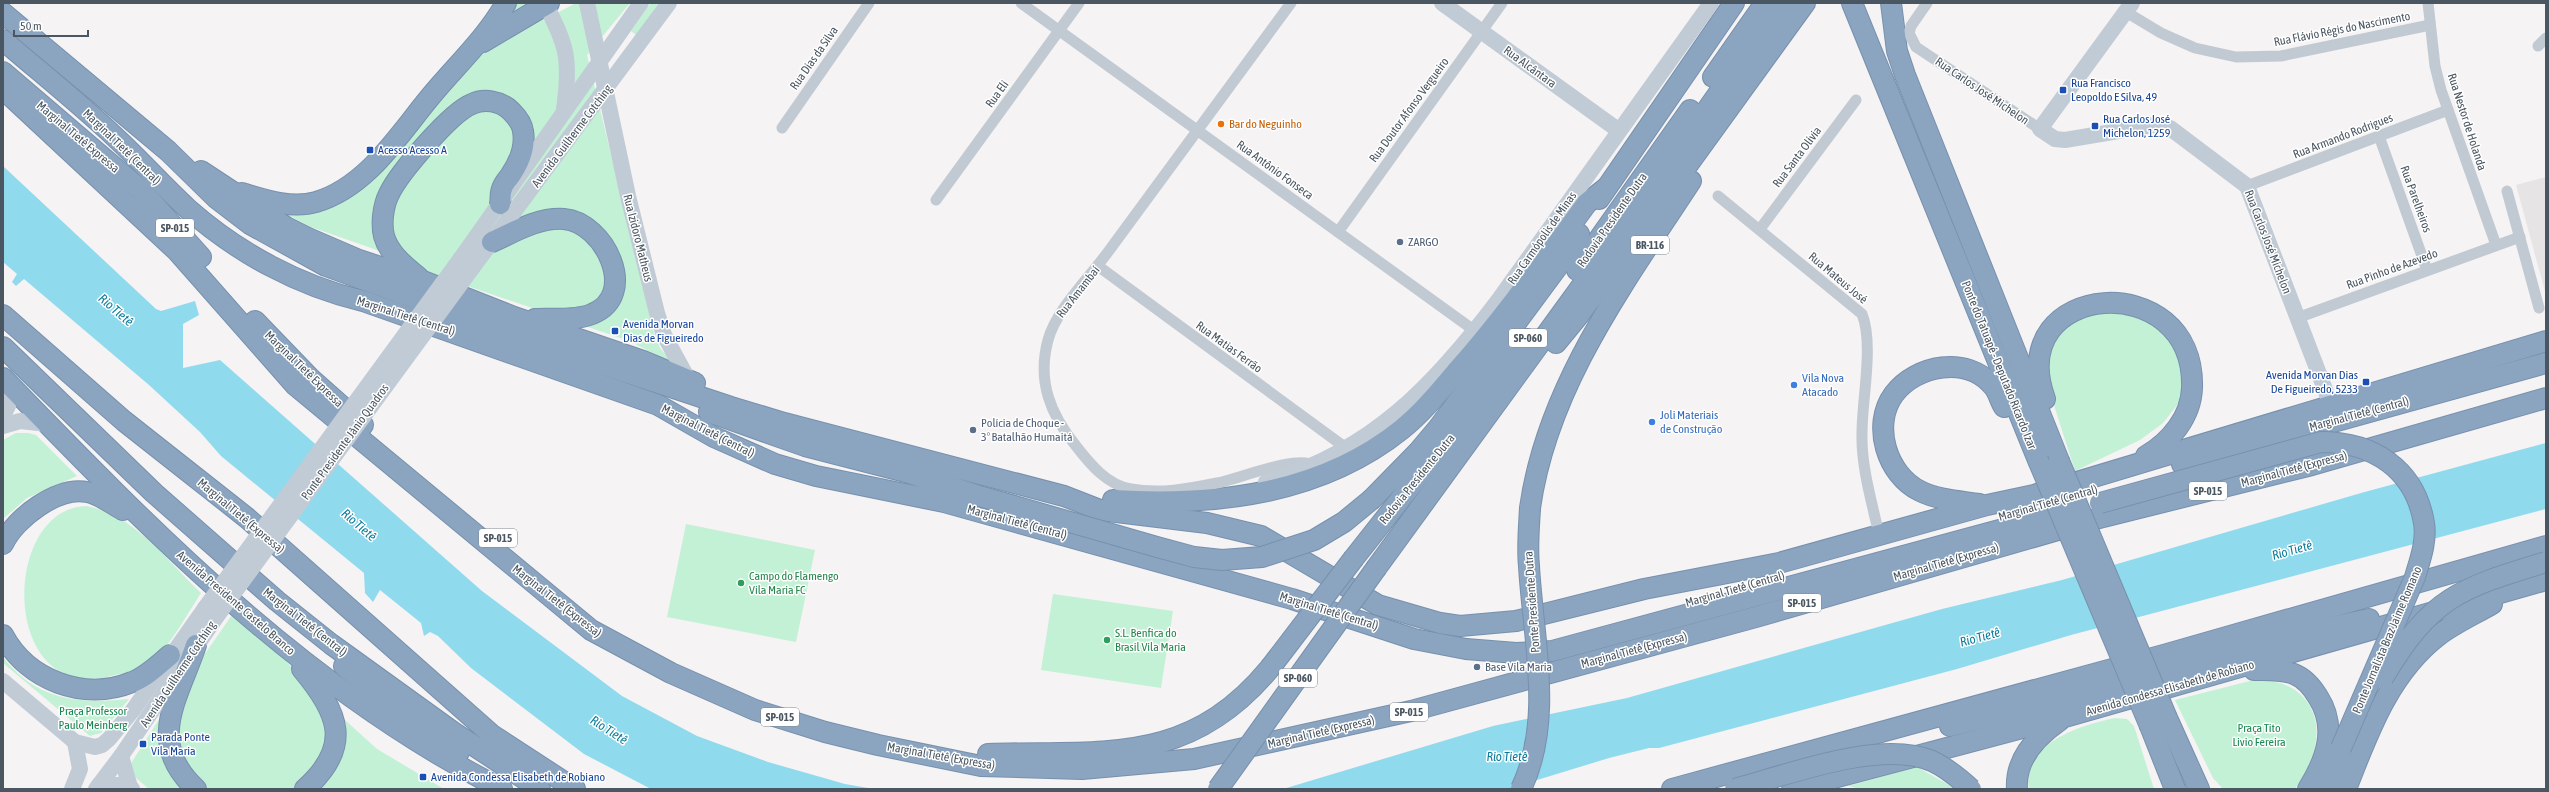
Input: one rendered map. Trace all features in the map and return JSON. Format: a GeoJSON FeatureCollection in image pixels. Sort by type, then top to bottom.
{"type":"FeatureCollection","features":[{"type":"Feature","properties":{"kind":"highway"},"geometry":{"type":"LineString","coordinates":[[229,189],[279,203],[296,204],[315,202],[331,196],[350,184],[379,159],[473,48],[506,3]]}},
{"type":"Feature","properties":{"kind":"highway","name":"Rodovia Presidente Dutra"},"geometry":{"type":"LineString","coordinates":[[1606,188],[1734,3]]}},
{"type":"Feature","properties":{"kind":"highway","name":"Rodovia Presidente Dutra"},"geometry":{"type":"LineString","coordinates":[[947,758],[979,754],[1081,753],[1141,747],[1166,742],[1202,727],[1229,710],[1255,686],[1270,668],[1354,558],[1521,348],[1765,3]]}},
{"type":"Feature","properties":{"kind":"highway","name":"Rodovia Presidente Dutra"},"geometry":{"type":"LineString","coordinates":[[1218,789],[1377,567],[1451,469],[1782,3]]}},
{"type":"Feature","properties":{"kind":"highway"},"geometry":{"type":"LineString","coordinates":[[1451,469],[1480,439],[1579,315],[1805,3]]}},
{"type":"Feature","properties":{"kind":"highway","name":"Ponte Presidente Dutra"},"geometry":{"type":"LineString","coordinates":[[1521,789],[1530,771],[1537,736],[1540,703],[1528,564],[1530,508],[1535,478],[1547,434],[1572,377],[1602,320],[1702,165],[1814,3]]}},
{"type":"Feature","properties":{"kind":"highway","name":"Ponte do Tatuapé - Deputado Ricardo Izar"},"geometry":{"type":"LineString","coordinates":[[1852,3],[2038,460],[2175,789]]}},
{"type":"Feature","properties":{"kind":"highway","name":"Ponte do Tatuapé - Deputado Ricardo Izar"},"geometry":{"type":"LineString","coordinates":[[1891,3],[1897,51],[1905,75],[2058,456],[2167,718],[2186,756]]}},
{"type":"Feature","properties":{"kind":"highway"},"geometry":{"type":"LineString","coordinates":[[473,48],[547,4]]}},
{"type":"Feature","properties":{"kind":"highway"},"geometry":{"type":"LineString","coordinates":[[3,13],[168,151],[216,198],[250,224],[326,266],[550,346],[736,408],[1064,496],[1100,510],[1207,523],[1261,536],[1378,605],[1440,623],[1460,626],[1516,621],[1591,602],[1779,563],[1987,505],[2034,495],[2546,341]]}},
{"type":"Feature","properties":{"kind":"highway","name":"Marginal Tietê (Central)"},"geometry":{"type":"LineString","coordinates":[[3,40],[116,137],[152,176],[213,229],[258,258],[313,287],[363,301],[658,405],[714,437],[782,466],[816,476],[944,502],[1292,599],[1414,639],[1466,649],[1495,650],[1516,653],[2100,503]]}},
{"type":"Feature","properties":{"kind":"highway"},"geometry":{"type":"LineString","coordinates":[[3,53],[48,92],[119,161],[141,190]]}},
{"type":"Feature","properties":{"kind":"highway","name":"Marginal Tietê Expressa"},"geometry":{"type":"LineString","coordinates":[[3,72],[141,190],[260,328],[310,378],[624,646]]}},
{"type":"Feature","properties":{"kind":"highway","name":"Marginal Tietê (Expressa)"},"geometry":{"type":"LineString","coordinates":[[3,89],[177,251],[218,295],[271,359],[295,385],[570,614],[605,639],[624,646],[671,673],[755,710],[824,732],[982,766],[1082,769],[1194,759],[1411,712],[2096,519],[2312,465],[2546,398]]}},
{"type":"Feature","properties":{"kind":"highway"},"geometry":{"type":"LineString","coordinates":[[103,96],[106,108],[116,121],[165,171],[223,220],[280,257],[340,286],[363,301]]}},
{"type":"Feature","properties":{"kind":"highway"},"geometry":{"type":"LineString","coordinates":[[423,281],[396,257],[387,245],[383,227],[388,195],[402,173],[453,117],[472,104],[485,101],[508,108],[518,117],[523,129],[525,140],[522,153],[516,167],[502,188],[500,204]]}},
{"type":"Feature","properties":{"kind":"highway"},"geometry":{"type":"LineString","coordinates":[[168,151],[286,227],[308,238],[359,260],[423,281],[524,320],[611,349],[688,379],[736,408]]}},
{"type":"Feature","properties":{"kind":"highway"},"geometry":{"type":"LineString","coordinates":[[550,346],[740,425],[805,446],[906,472],[970,494],[1194,557],[1222,560],[1262,557],[1314,540],[1344,522],[1372,499],[1418,452],[1439,427],[1564,258],[1606,188]]}},
{"type":"Feature","properties":{"kind":"highway"},"geometry":{"type":"LineString","coordinates":[[1064,496],[1152,502],[1183,502],[1258,494],[1333,472],[1367,453],[1403,429],[1481,343],[1587,203],[1606,188]]}},
{"type":"Feature","properties":{"kind":"highway"},"geometry":{"type":"LineString","coordinates":[[492,242],[533,224],[555,219],[565,219],[584,226],[603,244],[609,254],[614,270],[615,286],[610,301],[603,307],[587,316],[524,320]]}},
{"type":"Feature","properties":{"kind":"highway"},"geometry":{"type":"LineString","coordinates":[[2058,456],[2059,437],[2041,387],[2038,366],[2042,346],[2050,331],[2060,319],[2076,308],[2091,304],[2110,302],[2132,306],[2167,322],[2178,334],[2187,353],[2192,377],[2189,407],[2180,425],[2169,438],[2154,450],[2127,466]]}},
{"type":"Feature","properties":{"kind":"highway","name":"Marginal Tietê (Expressa)"},"geometry":{"type":"LineString","coordinates":[[3,315],[124,421],[247,518],[492,735],[575,789]]}},
{"type":"Feature","properties":{"kind":"highway","name":"Marginal Tietê (Central)"},"geometry":{"type":"LineString","coordinates":[[3,347],[154,493],[277,601],[331,644],[453,732],[540,789]]}},
{"type":"Feature","properties":{"kind":"highway","name":"Marginal Tietê (Central)"},"geometry":{"type":"LineString","coordinates":[[1551,645],[1597,629],[1812,567],[2037,507],[2267,439],[2545,363]]}},
{"type":"Feature","properties":{"kind":"highway"},"geometry":{"type":"LineString","coordinates":[[1987,505],[1935,497],[1918,490],[1893,466],[1886,451],[1884,431],[1886,412],[1893,396],[1904,383],[1919,374],[1939,367],[1958,368],[1976,373],[1993,386],[2025,449],[2038,460]]}},
{"type":"Feature","properties":{"kind":"highway","name":"Avenida Presidente Castelo Branco"},"geometry":{"type":"LineString","coordinates":[[6,381],[134,513],[296,655],[387,723],[494,785]]}},
{"type":"Feature","properties":{"kind":"highway"},"geometry":{"type":"LineString","coordinates":[[658,405],[801,459],[970,494]]}},
{"type":"Feature","properties":{"kind":"highway","name":"Ponte Jornalista Braz Jaime Romano"},"geometry":{"type":"LineString","coordinates":[[2100,503],[2321,442],[2342,442],[2358,446],[2379,456],[2398,470],[2414,491],[2416,497],[2424,524],[2423,549],[2415,578],[2341,748],[2327,789]]}},
{"type":"Feature","properties":{"kind":"highway"},"geometry":{"type":"LineString","coordinates":[[3,544],[16,523],[51,500],[75,491],[92,493],[127,512],[134,513]]}},
{"type":"Feature","properties":{"kind":"highway"},"geometry":{"type":"LineString","coordinates":[[1672,789],[2546,546]]}},
{"type":"Feature","properties":{"kind":"highway"},"geometry":{"type":"LineString","coordinates":[[2341,748],[2398,653],[2435,609],[2470,586],[2546,562]]}},
{"type":"Feature","properties":{"kind":"highway"},"geometry":{"type":"LineString","coordinates":[[1591,602],[1603,604],[1812,567]]}},
{"type":"Feature","properties":{"kind":"highway"},"geometry":{"type":"LineString","coordinates":[[2276,639],[2293,628],[2456,579],[2471,568]]}},
{"type":"Feature","properties":{"kind":"highway","name":"Avenida Condessa Elisabeth de Robiano"},"geometry":{"type":"LineString","coordinates":[[1792,789],[2068,716],[2546,580]]}},
{"type":"Feature","properties":{"kind":"highway"},"geometry":{"type":"LineString","coordinates":[[2346,789],[2371,725],[2386,696],[2403,671],[2439,635],[2504,597],[2509,591]]}},
{"type":"Feature","properties":{"kind":"highway"},"geometry":{"type":"LineString","coordinates":[[1853,739],[1922,731],[2012,712],[2276,639],[2450,603],[2460,605]]}},
{"type":"Feature","properties":{"kind":"highway"},"geometry":{"type":"LineString","coordinates":[[3,635],[17,657],[33,670],[51,681],[91,690],[103,690],[132,682],[170,655]]}},
{"type":"Feature","properties":{"kind":"highway"},"geometry":{"type":"LineString","coordinates":[[331,644],[339,662],[404,715],[466,757],[494,785]]}},
{"type":"Feature","properties":{"kind":"highway"},"geometry":{"type":"LineString","coordinates":[[196,645],[176,694],[168,726],[169,742],[174,764],[184,778],[196,789]]}},
{"type":"Feature","properties":{"kind":"highway"},"geometry":{"type":"LineString","coordinates":[[296,655],[299,666],[328,701],[335,719],[334,746],[327,763],[305,789]]}},
{"type":"Feature","properties":{"kind":"highway"},"geometry":{"type":"LineString","coordinates":[[2236,669],[2278,670],[2293,674],[2313,689],[2320,700],[2330,730],[2328,745],[2317,775],[2308,789]]}},
{"type":"Feature","properties":{"kind":"highway"},"geometry":{"type":"LineString","coordinates":[[2017,789],[2019,767],[2027,751],[2048,729],[2068,716]]}},
{"type":"Feature","properties":{"kind":"highway"},"geometry":{"type":"LineString","coordinates":[[1735,789],[1839,761],[1888,754],[1910,756],[1931,761],[1949,770],[1971,789]]}},
{"type":"Feature","properties":{"kind":"highway"},"geometry":{"type":"LineString","coordinates":[[2186,756],[2199,789]]}},
{"type":"Feature","properties":{"kind":"highway"},"geometry":{"type":"LineString","coordinates":[[2186,756],[2212,789]]}},
{"type":"Feature","properties":{"kind":"highway"},"geometry":{"type":"LineString","coordinates":[[2165,764],[2166,789]]}},
{"type":"Feature","properties":{"kind":"main road","name":"Rua Izidoro Matheus"},"geometry":{"type":"LineString","coordinates":[[588,3],[598,62],[628,196],[657,313],[664,335],[688,379]]}},
{"type":"Feature","properties":{"kind":"main road","name":"Avenida Guilherme Cotching"},"geometry":{"type":"LineString","coordinates":[[500,204],[598,62],[641,3]]}},
{"type":"Feature","properties":{"kind":"main road","name":"Avenida Guilherme Cotching"},"geometry":{"type":"LineString","coordinates":[[467,263],[492,242],[669,3]]}},
{"type":"Feature","properties":{"kind":"main road","name":"Rua Alcântara"},"geometry":{"type":"LineString","coordinates":[[1442,3],[1618,130]]}},
{"type":"Feature","properties":{"kind":"main road","name":"Rua Carmópolis de Minas"},"geometry":{"type":"LineString","coordinates":[[1346,448],[1390,420],[1413,401],[1475,331],[1618,130],[1711,3]]}},
{"type":"Feature","properties":{"kind":"main road"},"geometry":{"type":"LineString","coordinates":[[547,4],[560,30],[567,60],[564,112]]}},
{"type":"Feature","properties":{"kind":"main road"},"geometry":{"type":"LineString","coordinates":[[2040,129],[2129,8]]}},
{"type":"Feature","properties":{"kind":"main road","name":"Rua Carlos José Michelon"},"geometry":{"type":"LineString","coordinates":[[2040,129],[2055,139],[2065,140],[2154,125],[2170,128],[2247,186],[2331,405]]}},
{"type":"Feature","properties":{"kind":"main road","name":"Ponte Presidente Jânio Quadros"},"geometry":{"type":"LineString","coordinates":[[170,655],[211,612],[467,263],[500,204]]}},
{"type":"Feature","properties":{"kind":"main road"},"geometry":{"type":"LineString","coordinates":[[3,416],[8,406],[6,381]]}},
{"type":"Feature","properties":{"kind":"main road"},"geometry":{"type":"LineString","coordinates":[[3,426],[20,421],[48,424]]}},
{"type":"Feature","properties":{"kind":"main road"},"geometry":{"type":"LineString","coordinates":[[1183,502],[1243,489],[1313,466],[1346,448]]}},
{"type":"Feature","properties":{"kind":"main road","name":"Avenida Guilherme Cotching"},"geometry":{"type":"LineString","coordinates":[[97,787],[121,756],[196,645],[211,612]]}},
{"type":"Feature","properties":{"kind":"main road","name":"Avenida Guilherme Cotching"},"geometry":{"type":"LineString","coordinates":[[76,742],[95,747],[102,745],[110,739],[133,710],[170,655]]}},
{"type":"Feature","properties":{"kind":"main road"},"geometry":{"type":"LineString","coordinates":[[3,681],[76,742],[80,768],[72,789]]}},
{"type":"Feature","properties":{"kind":"main road"},"geometry":{"type":"LineString","coordinates":[[121,756],[131,788]]}},
{"type":"Feature","properties":{"kind":"main road"},"geometry":{"type":"LineString","coordinates":[[97,787],[117,784],[131,788]]}},
{"type":"Feature","properties":{"kind":"street","name":"Rua Dias da Silva"},"geometry":{"type":"LineString","coordinates":[[782,128],[869,3]]}},
{"type":"Feature","properties":{"kind":"street","name":"Rua Antônio Fonseca"},"geometry":{"type":"LineString","coordinates":[[1021,3],[1475,331]]}},
{"type":"Feature","properties":{"kind":"street","name":"Rua Eli"},"geometry":{"type":"LineString","coordinates":[[936,200],[1079,3]]}},
{"type":"Feature","properties":{"kind":"street","name":"Rua Amambaí"},"geometry":{"type":"LineString","coordinates":[[1291,3],[1098,266],[1056,320],[1048,340],[1044,366],[1046,393],[1053,413],[1092,465],[1116,483],[1128,489],[1149,492],[1176,490],[1220,483],[1299,462],[1313,466]]}},
{"type":"Feature","properties":{"kind":"street","name":"Rua Doutor Afonso Vergueiro"},"geometry":{"type":"LineString","coordinates":[[1338,232],[1502,3]]}},
{"type":"Feature","properties":{"kind":"street","name":"Rua Carlos José Michelon"},"geometry":{"type":"LineString","coordinates":[[1927,3],[1911,26],[1909,33],[1916,47],[2040,129]]}},
{"type":"Feature","properties":{"kind":"street","name":"Rua Nestor de Holanda"},"geometry":{"type":"LineString","coordinates":[[2428,3],[2435,66],[2448,110],[2496,245]]}},
{"type":"Feature","properties":{"kind":"street","name":"Rua Flávio Régis do Nascimento"},"geometry":{"type":"LineString","coordinates":[[2129,8],[2160,33],[2195,48],[2236,57],[2281,56],[2430,25]]}},
{"type":"Feature","properties":{"kind":"street","name":"Rua Santa Olívia"},"geometry":{"type":"LineString","coordinates":[[1760,229],[1856,100]]}},
{"type":"Feature","properties":{"kind":"street","name":"Rua Armando Rodrigues"},"geometry":{"type":"LineString","coordinates":[[2247,186],[2448,110]]}},
{"type":"Feature","properties":{"kind":"street","name":"Rua Parelheiros"},"geometry":{"type":"LineString","coordinates":[[2379,136],[2427,270]]}},
{"type":"Feature","properties":{"kind":"street"},"geometry":{"type":"LineString","coordinates":[[2507,191],[2539,308]]}},
{"type":"Feature","properties":{"kind":"street","name":"Rua Mateus José"},"geometry":{"type":"LineString","coordinates":[[1718,196],[1862,314],[1866,324],[1863,449],[1879,535]]}},
{"type":"Feature","properties":{"kind":"street","name":"Rua Pinho de Azevedo"},"geometry":{"type":"LineString","coordinates":[[2297,318],[2520,237]]}},
{"type":"Feature","properties":{"kind":"street","name":"Rua Matias Ferrão"},"geometry":{"type":"LineString","coordinates":[[1098,266],[1346,448]]}},
{"type":"Feature","properties":{"kind":"shaded area"},"geometry":{"type":"Polygon","coordinates":[[[2546,177],[2546,295],[2516,185],[2546,177]]]}},
{"type":"Feature","properties":{"kind":"green space"},"geometry":{"type":"Polygon","coordinates":[[[512,3],[535,3],[544,20],[576,3],[630,3],[587,55],[654,333],[660,348],[673,363],[629,341],[426,272],[374,249],[311,227],[286,214],[294,200],[342,194],[512,3]]]}},
{"type":"Feature","properties":{"kind":"green space"},"geometry":{"type":"Polygon","coordinates":[[[651,3],[659,3],[636,35],[631,31],[651,3]]]}},
{"type":"Feature","properties":{"kind":"green space"},"geometry":{"type":"Polygon","coordinates":[[[2098,310],[2144,318],[2171,339],[2185,375],[2181,400],[2163,423],[2140,440],[2075,471],[2046,380],[2046,372],[2049,357],[2055,341],[2064,328],[2073,321],[2098,310]]]}},
{"type":"Feature","properties":{"kind":"green space"},"geometry":{"type":"Polygon","coordinates":[[[16,433],[36,435],[77,476],[27,498],[3,519],[3,440],[16,433]]]}},
{"type":"Feature","properties":{"kind":"green space"},"geometry":{"type":"Polygon","coordinates":[[[86,506],[119,518],[135,529],[149,540],[201,593],[178,630],[158,656],[142,667],[111,676],[75,677],[48,663],[32,636],[25,603],[27,569],[38,538],[58,515],[86,506]]]}},
{"type":"Feature","properties":{"kind":"green space","name":"Campo do Flamengo Vila Maria FC"},"geometry":{"type":"Polygon","coordinates":[[[686,524],[815,550],[796,642],[667,617],[686,524]]]}},
{"type":"Feature","properties":{"kind":"green space","name":"S.L. Benfica do Brasil Vila Maria"},"geometry":{"type":"Polygon","coordinates":[[[1053,594],[1173,611],[1161,688],[1041,670],[1053,594]]]}},
{"type":"Feature","properties":{"kind":"green space"},"geometry":{"type":"Polygon","coordinates":[[[232,615],[286,661],[306,684],[330,719],[345,720],[377,749],[444,789],[149,789],[136,778],[130,765],[156,724],[232,615]]]}},
{"type":"Feature","properties":{"kind":"green space","name":"Praça Professor Paulo Meinberg"},"geometry":{"type":"Polygon","coordinates":[[[3,657],[16,672],[30,683],[44,691],[76,700],[93,701],[129,699],[101,733],[90,736],[3,663],[3,657]]]}},
{"type":"Feature","properties":{"kind":"green space","name":"Praça Tito Livio Fereira"},"geometry":{"type":"Polygon","coordinates":[[[2254,680],[2267,680],[2280,683],[2291,688],[2301,695],[2314,714],[2316,727],[2315,747],[2308,766],[2295,789],[2223,789],[2213,778],[2175,700],[2254,680]]]}},
{"type":"Feature","properties":{"kind":"green space"},"geometry":{"type":"Polygon","coordinates":[[[2115,718],[2127,719],[2134,726],[2154,789],[2029,789],[2029,773],[2034,759],[2044,748],[2056,739],[2071,731],[2115,718]]]}},
{"type":"Feature","properties":{"kind":"green space"},"geometry":{"type":"Polygon","coordinates":[[[1917,767],[1956,789],[1860,789],[1848,786],[1917,767]]]}},
{"type":"Feature","properties":{"kind":"water","name":"Rio Tietê"},"geometry":{"type":"Polygon","coordinates":[[[3,166],[156,309],[161,311],[195,301],[199,315],[183,324],[183,368],[220,360],[482,591],[622,696],[697,736],[768,762],[845,784],[874,789],[651,789],[584,754],[471,668],[438,636],[430,632],[424,636],[421,623],[380,590],[373,602],[365,593],[364,573],[221,456],[200,432],[149,385],[24,279],[16,286],[12,282],[17,274],[3,262],[3,166]]]}},
{"type":"Feature","properties":{"kind":"water","name":"Rio Tietê"},"geometry":{"type":"Polygon","coordinates":[[[2546,443],[2546,509],[2071,635],[1957,669],[1659,748],[1649,748],[1609,758],[1508,789],[1283,789],[1493,726],[1627,698],[1942,609],[2062,580],[2361,493],[2546,443]]]}},
{"type":"Feature","properties":{"kind":"place","name":"Rua Francisco Leopoldo E Silva, 49"},"geometry":{"type":"Point","coordinates":[2063,90]}},
{"type":"Feature","properties":{"kind":"place","name":"Bar do Neguinho"},"geometry":{"type":"Point","coordinates":[1221,124]}},
{"type":"Feature","properties":{"kind":"place","name":"Rua Carlos José Michelon, 1259"},"geometry":{"type":"Point","coordinates":[2095,126]}},
{"type":"Feature","properties":{"kind":"place","name":"Acesso Acesso A"},"geometry":{"type":"Point","coordinates":[370,150]}},
{"type":"Feature","properties":{"kind":"place","name":"ZARGO"},"geometry":{"type":"Point","coordinates":[1400,242]}},
{"type":"Feature","properties":{"kind":"place","name":"Avenida Morvan Dias de Figueiredo"},"geometry":{"type":"Point","coordinates":[615,331]}},
{"type":"Feature","properties":{"kind":"place","name":"Avenida Morvan Dias De Figueiredo, 5233"},"geometry":{"type":"Point","coordinates":[2366,382]}},
{"type":"Feature","properties":{"kind":"place","name":"Vila Nova Atacado"},"geometry":{"type":"Point","coordinates":[1794,385]}},
{"type":"Feature","properties":{"kind":"place","name":"Joli Materiais de Construção"},"geometry":{"type":"Point","coordinates":[1652,422]}},
{"type":"Feature","properties":{"kind":"place","name":"Polícia de Choque - 3º Batalhão Humaitá"},"geometry":{"type":"Point","coordinates":[973,430]}},
{"type":"Feature","properties":{"kind":"place","name":"Campo do Flamengo Vila Maria FC"},"geometry":{"type":"Point","coordinates":[741,583]}},
{"type":"Feature","properties":{"kind":"place","name":"S.L. Benfica do Brasil Vila Maria"},"geometry":{"type":"Point","coordinates":[1107,640]}},
{"type":"Feature","properties":{"kind":"place","name":"Base Vila Maria"},"geometry":{"type":"Point","coordinates":[1477,667]}},
{"type":"Feature","properties":{"kind":"place","name":"Parada Ponte Vila Maria"},"geometry":{"type":"Point","coordinates":[143,744]}},
{"type":"Feature","properties":{"kind":"place","name":"Avenida Condessa Elisabeth de Robiano"},"geometry":{"type":"Point","coordinates":[423,777]}}]}
